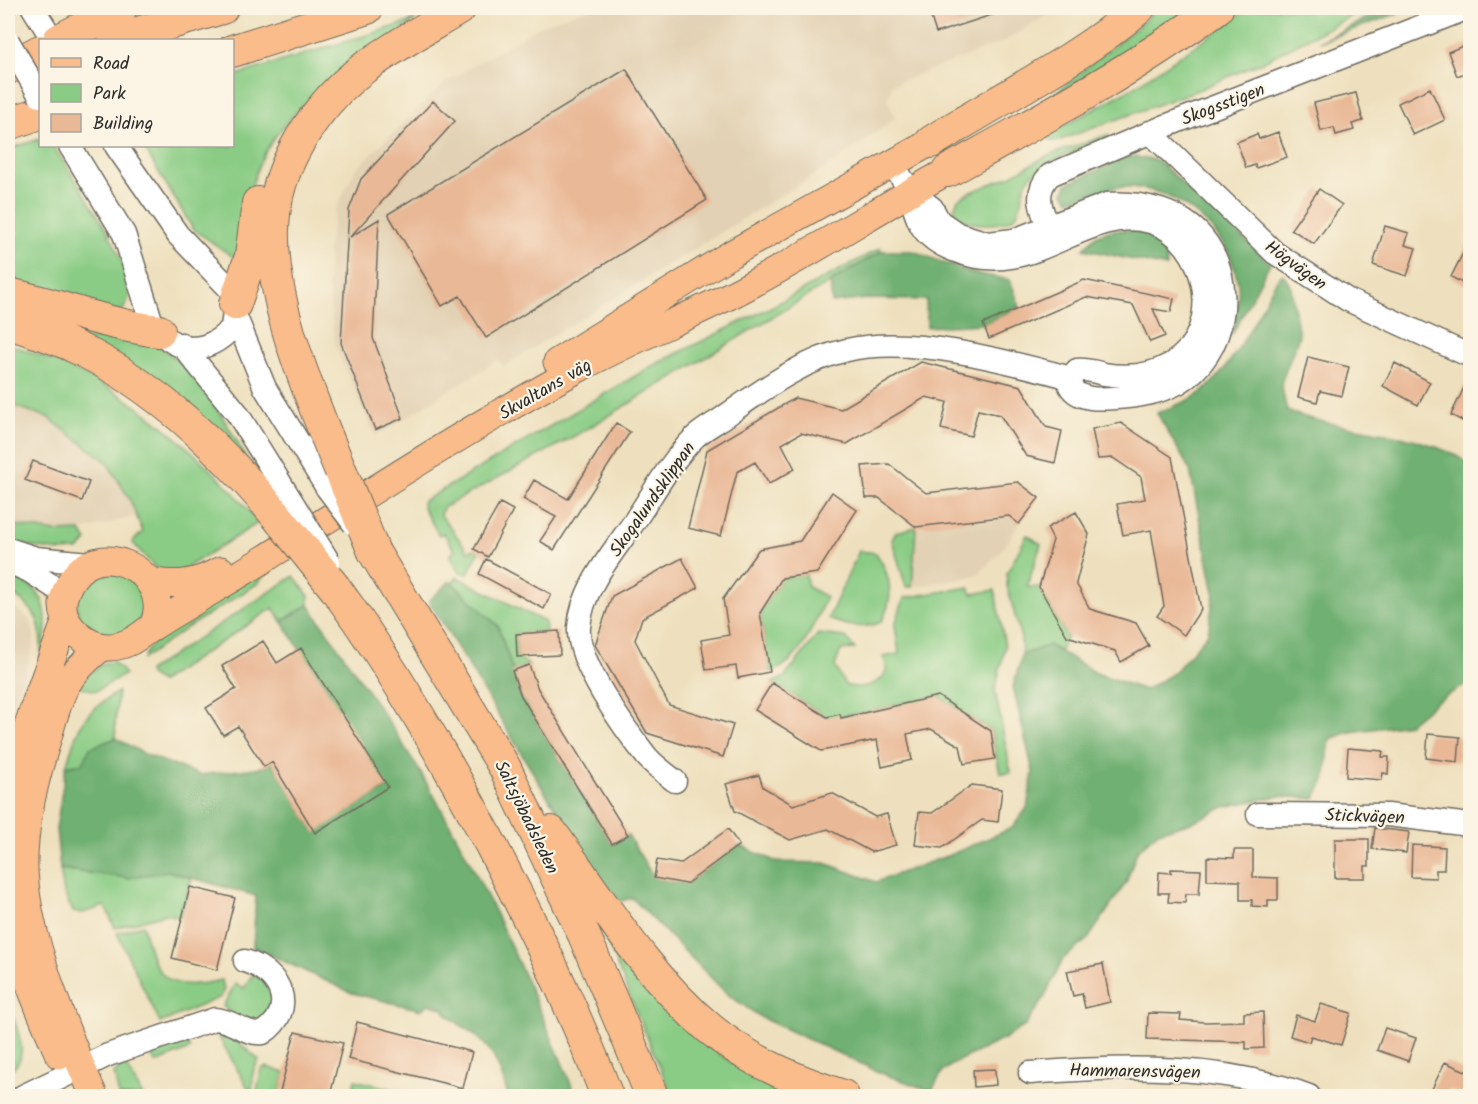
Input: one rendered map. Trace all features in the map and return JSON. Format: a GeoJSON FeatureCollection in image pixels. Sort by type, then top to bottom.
{"type":"FeatureCollection","features":[{"type":"Feature","properties":{"kind":"highway"},"geometry":{"type":"LineString","coordinates":[[61,39],[121,8]]}},
{"type":"Feature","properties":{"kind":"highway"},"geometry":{"type":"LineString","coordinates":[[117,39],[222,8]]}},
{"type":"Feature","properties":{"kind":"highway"},"geometry":{"type":"LineString","coordinates":[[234,50],[367,8]]}},
{"type":"Feature","properties":{"kind":"highway"},"geometry":{"type":"LineString","coordinates":[[235,310],[251,256],[259,197],[266,172],[277,152],[305,115],[363,69],[460,8]]}},
{"type":"Feature","properties":{"kind":"highway"},"geometry":{"type":"LineString","coordinates":[[931,142],[1057,65],[1121,23],[1139,8]]}},
{"type":"Feature","properties":{"kind":"highway"},"geometry":{"type":"LineString","coordinates":[[948,171],[1052,114],[1168,42],[1217,8]]}},
{"type":"Feature","properties":{"kind":"highway"},"geometry":{"type":"LineString","coordinates":[[8,68],[39,52]]}},
{"type":"Feature","properties":{"kind":"highway"},"geometry":{"type":"LineString","coordinates":[[8,73],[39,63]]}},
{"type":"Feature","properties":{"kind":"highway","name":"Saltsjöbadsleden"},"geometry":{"type":"LineString","coordinates":[[363,69],[306,129],[293,154],[277,197],[273,230],[280,296],[301,371],[374,552],[505,768],[584,935],[652,1096]]}},
{"type":"Feature","properties":{"kind":"highway"},"geometry":{"type":"LineString","coordinates":[[8,124],[39,114]]}},
{"type":"Feature","properties":{"kind":"highway"},"geometry":{"type":"LineString","coordinates":[[8,294],[43,302],[122,327],[170,338]]}},
{"type":"Feature","properties":{"kind":"highway"},"geometry":{"type":"LineString","coordinates":[[8,323],[73,346],[123,376],[157,399],[285,510],[339,586],[374,641],[462,789],[547,952],[607,1096]]}},
{"type":"Feature","properties":{"kind":"highway"},"geometry":{"type":"LineString","coordinates":[[505,768],[643,959],[681,1003],[710,1029],[739,1050],[785,1075],[843,1096]]}},
{"type":"Feature","properties":{"kind":"main road","name":"Skvaltans väg"},"geometry":{"type":"LineString","coordinates":[[89,564],[102,560],[118,561],[133,566],[148,580],[182,585],[196,582],[218,571],[731,254],[931,142]]}},
{"type":"Feature","properties":{"kind":"main road","name":"Skvaltans väg"},"geometry":{"type":"LineString","coordinates":[[102,647],[122,647],[136,640],[153,626],[368,492],[574,371],[665,324],[734,293],[948,171]]}},
{"type":"Feature","properties":{"kind":"main road"},"geometry":{"type":"LineString","coordinates":[[8,817],[10,788],[72,578],[89,564]]}},
{"type":"Feature","properties":{"kind":"main road"},"geometry":{"type":"LineString","coordinates":[[148,580],[157,613],[153,626]]}},
{"type":"Feature","properties":{"kind":"main road"},"geometry":{"type":"LineString","coordinates":[[65,607],[84,639],[102,647],[77,668],[62,691],[33,792],[24,881],[28,904],[55,996],[75,1079]]}},
{"type":"Feature","properties":{"kind":"main road"},"geometry":{"type":"LineString","coordinates":[[8,900],[17,949],[37,1006],[75,1079],[94,1096]]}},
{"type":"Feature","properties":{"kind":"street"},"geometry":{"type":"LineString","coordinates":[[33,8],[52,39]]}},
{"type":"Feature","properties":{"kind":"street","name":"Skogsstigen"},"geometry":{"type":"LineString","coordinates":[[1053,235],[1038,196],[1043,182],[1050,175],[1150,132],[1468,8]]}},
{"type":"Feature","properties":{"kind":"street"},"geometry":{"type":"LineString","coordinates":[[8,41],[39,94]]}},
{"type":"Feature","properties":{"kind":"street","name":"Högvägen"},"geometry":{"type":"LineString","coordinates":[[1150,132],[1275,253],[1348,300],[1470,356]]}},
{"type":"Feature","properties":{"kind":"street"},"geometry":{"type":"LineString","coordinates":[[117,147],[178,235],[231,290],[238,328],[265,388],[327,488],[374,552]]}},
{"type":"Feature","properties":{"kind":"street"},"geometry":{"type":"LineString","coordinates":[[72,149],[124,234],[151,320],[237,413],[285,510]]}},
{"type":"Feature","properties":{"kind":"street","name":"Skogalundsklippan"},"geometry":{"type":"LineString","coordinates":[[675,781],[648,759],[591,675],[582,650],[579,627],[585,599],[596,579],[656,489],[694,438],[802,367],[850,349],[904,345],[1022,365],[1071,378],[1074,373],[1082,369],[1134,377],[1171,364],[1197,335],[1202,321],[1203,290],[1197,261],[1182,240],[1158,224],[1137,219],[1122,220],[1053,235],[1001,260],[962,254],[943,246],[921,226],[915,218],[910,191],[892,163]]}},
{"type":"Feature","properties":{"kind":"street"},"geometry":{"type":"LineString","coordinates":[[170,338],[191,349],[204,348],[232,328],[235,310]]}},
{"type":"Feature","properties":{"kind":"street","name":"Skvaltans väg"},"geometry":{"type":"LineString","coordinates":[[8,549],[36,558],[89,564]]}},
{"type":"Feature","properties":{"kind":"street"},"geometry":{"type":"LineString","coordinates":[[8,562],[29,571],[65,607]]}},
{"type":"Feature","properties":{"kind":"street","name":"Stickvägen"},"geometry":{"type":"LineString","coordinates":[[1258,814],[1388,815],[1470,825]]}},
{"type":"Feature","properties":{"kind":"street"},"geometry":{"type":"LineString","coordinates":[[23,1096],[75,1079],[108,1055],[215,1019],[255,1034],[263,1033],[276,1021],[280,1007],[280,988],[277,980],[269,972],[245,961]]}},
{"type":"Feature","properties":{"kind":"street","name":"Hammarensvägen"},"geometry":{"type":"LineString","coordinates":[[1030,1072],[1083,1069],[1193,1069],[1278,1085],[1309,1096]]}},
{"type":"Feature","properties":{"kind":"shaded area"},"geometry":{"type":"Polygon","coordinates":[[[590,8],[1059,8],[1003,42],[892,85],[887,99],[896,118],[837,161],[503,367],[498,360],[375,437],[336,347],[328,288],[328,247],[336,208],[355,170],[447,81],[543,24],[590,8]]]}},
{"type":"Feature","properties":{"kind":"shaded area"},"geometry":{"type":"Polygon","coordinates":[[[8,404],[47,417],[107,462],[137,516],[81,531],[55,532],[8,524],[8,404]]]}},
{"type":"Feature","properties":{"kind":"shaded area"},"geometry":{"type":"Polygon","coordinates":[[[1009,516],[1019,524],[1006,545],[980,573],[966,578],[912,587],[916,527],[1009,516]]]}},
{"type":"Feature","properties":{"kind":"shaded area"},"geometry":{"type":"Polygon","coordinates":[[[8,603],[27,617],[33,627],[34,639],[28,665],[8,717],[8,603]]]}},
{"type":"Feature","properties":{"kind":"green space"},"geometry":{"type":"Polygon","coordinates":[[[1157,8],[1197,8],[1040,105],[1141,24],[1157,8]]]}},
{"type":"Feature","properties":{"kind":"green space"},"geometry":{"type":"Polygon","coordinates":[[[1246,8],[1367,8],[1260,63],[1198,90],[1055,142],[1044,137],[1132,88],[1233,20],[1246,8]]]}},
{"type":"Feature","properties":{"kind":"green space"},"geometry":{"type":"Polygon","coordinates":[[[1387,8],[1412,8],[1319,42],[1387,8]]]}},
{"type":"Feature","properties":{"kind":"green space"},"geometry":{"type":"Polygon","coordinates":[[[416,20],[326,86],[284,126],[268,147],[253,181],[245,215],[239,261],[193,229],[144,147],[234,147],[234,76],[416,20]]]}},
{"type":"Feature","properties":{"kind":"green space"},"geometry":{"type":"Polygon","coordinates":[[[1107,135],[1111,139],[1063,156],[1037,170],[1024,187],[1019,211],[1006,222],[982,224],[969,222],[956,216],[954,208],[958,199],[969,193],[1010,176],[1047,156],[1107,135]]]}},
{"type":"Feature","properties":{"kind":"green space"},"geometry":{"type":"Polygon","coordinates":[[[39,139],[39,147],[54,147],[109,233],[118,252],[130,289],[122,311],[8,309],[8,149],[39,139]]]}},
{"type":"Feature","properties":{"kind":"green space"},"geometry":{"type":"Polygon","coordinates":[[[1128,156],[1157,160],[1270,263],[1232,335],[1238,297],[1238,284],[1233,265],[1226,248],[1201,218],[1186,206],[1169,197],[1132,187],[1116,187],[1069,200],[1064,192],[1067,184],[1128,156]]]}},
{"type":"Feature","properties":{"kind":"green space"},"geometry":{"type":"Polygon","coordinates":[[[1113,230],[1142,232],[1157,239],[1162,246],[1167,267],[1083,249],[1097,235],[1113,230]]]}},
{"type":"Feature","properties":{"kind":"green space"},"geometry":{"type":"Polygon","coordinates":[[[880,248],[882,251],[582,432],[444,507],[440,514],[468,551],[474,549],[479,552],[467,575],[459,571],[450,555],[455,551],[444,533],[439,535],[423,508],[422,502],[652,366],[773,306],[880,248]]]}},
{"type":"Feature","properties":{"kind":"green space"},"geometry":{"type":"Polygon","coordinates":[[[882,251],[913,251],[968,272],[1010,280],[1020,307],[983,324],[927,327],[926,300],[867,299],[832,303],[830,282],[882,251]]]}},
{"type":"Feature","properties":{"kind":"green space"},"geometry":{"type":"Polygon","coordinates":[[[1283,274],[1291,287],[1299,336],[1281,383],[1287,411],[1333,424],[1427,443],[1470,464],[1470,682],[1436,702],[1409,724],[1350,732],[1330,739],[1325,780],[1315,799],[1279,796],[1224,807],[1195,821],[1158,832],[1137,851],[1126,883],[1088,939],[1063,959],[1044,998],[1025,1026],[943,1071],[931,1091],[881,1073],[762,1018],[727,994],[632,898],[618,902],[546,794],[429,601],[450,581],[498,626],[521,696],[612,844],[628,835],[654,878],[686,884],[739,845],[777,862],[825,863],[876,882],[952,854],[1012,828],[1027,808],[1033,772],[1013,687],[1022,655],[1049,645],[1096,673],[1145,690],[1174,673],[1208,633],[1214,593],[1190,470],[1157,413],[1196,396],[1220,374],[1242,343],[1276,281],[1283,274]]]}},
{"type":"Feature","properties":{"kind":"green space"},"geometry":{"type":"Polygon","coordinates":[[[121,336],[138,338],[163,349],[180,362],[209,396],[255,472],[74,338],[121,336]]]}},
{"type":"Feature","properties":{"kind":"green space"},"geometry":{"type":"Polygon","coordinates":[[[8,344],[38,354],[91,378],[138,407],[183,443],[206,465],[240,500],[258,523],[178,573],[158,571],[132,542],[143,532],[130,500],[107,462],[47,417],[8,404],[8,344]]]}},
{"type":"Feature","properties":{"kind":"green space"},"geometry":{"type":"Polygon","coordinates":[[[8,524],[55,532],[81,531],[87,541],[78,550],[59,551],[8,543],[8,524]]]}},
{"type":"Feature","properties":{"kind":"green space"},"geometry":{"type":"Polygon","coordinates":[[[916,527],[912,587],[906,587],[892,540],[896,532],[916,527]]]}},
{"type":"Feature","properties":{"kind":"green space"},"geometry":{"type":"Polygon","coordinates":[[[1027,535],[1041,544],[1027,587],[1039,587],[1067,636],[1059,652],[1049,645],[1022,655],[1021,638],[1007,586],[1007,573],[1027,535]]]}},
{"type":"Feature","properties":{"kind":"green space"},"geometry":{"type":"Polygon","coordinates":[[[859,551],[876,553],[888,578],[890,596],[881,622],[861,626],[828,619],[859,551]]]}},
{"type":"Feature","properties":{"kind":"green space"},"geometry":{"type":"Polygon","coordinates":[[[261,570],[265,575],[257,584],[188,627],[143,659],[148,649],[176,625],[261,570]]]}},
{"type":"Feature","properties":{"kind":"green space"},"geometry":{"type":"Polygon","coordinates":[[[110,572],[122,575],[133,582],[140,593],[143,605],[140,617],[133,628],[122,635],[110,638],[98,635],[87,628],[80,617],[77,605],[80,593],[87,582],[98,575],[110,572]]]}},
{"type":"Feature","properties":{"kind":"green space"},"geometry":{"type":"Polygon","coordinates":[[[806,574],[808,587],[826,597],[798,652],[781,668],[770,672],[760,613],[782,578],[806,574]]]}},
{"type":"Feature","properties":{"kind":"green space"},"geometry":{"type":"Polygon","coordinates":[[[294,576],[309,596],[309,605],[282,621],[273,608],[161,682],[149,675],[148,671],[294,576]]]}},
{"type":"Feature","properties":{"kind":"green space"},"geometry":{"type":"Polygon","coordinates":[[[8,577],[34,589],[41,599],[46,622],[40,663],[41,639],[38,621],[27,606],[8,592],[8,577]]]}},
{"type":"Feature","properties":{"kind":"green space"},"geometry":{"type":"Polygon","coordinates":[[[457,577],[545,622],[546,632],[516,634],[517,657],[529,665],[512,671],[498,626],[452,583],[457,577]]]}},
{"type":"Feature","properties":{"kind":"green space"},"geometry":{"type":"Polygon","coordinates":[[[969,587],[972,594],[995,590],[1005,647],[995,691],[1011,773],[1000,773],[991,731],[938,696],[858,714],[827,717],[772,683],[785,677],[818,634],[846,637],[855,649],[841,650],[835,666],[845,685],[860,687],[876,683],[885,673],[886,666],[883,657],[899,654],[895,625],[904,598],[969,587]]]}},
{"type":"Feature","properties":{"kind":"green space"},"geometry":{"type":"Polygon","coordinates":[[[309,605],[379,707],[428,785],[462,846],[514,952],[576,1096],[508,1096],[500,1070],[488,1048],[442,1008],[428,1004],[421,1010],[352,993],[253,947],[256,896],[168,871],[128,878],[60,869],[56,829],[66,766],[83,763],[90,748],[116,738],[144,754],[200,775],[264,767],[272,762],[315,832],[387,788],[282,621],[309,605]]]}},
{"type":"Feature","properties":{"kind":"green space"},"geometry":{"type":"Polygon","coordinates":[[[114,662],[125,674],[96,691],[73,685],[104,663],[114,662]]]}},
{"type":"Feature","properties":{"kind":"green space"},"geometry":{"type":"Polygon","coordinates":[[[118,692],[116,738],[90,748],[83,763],[66,766],[74,740],[83,722],[105,700],[118,692]]]}},
{"type":"Feature","properties":{"kind":"green space"},"geometry":{"type":"Polygon","coordinates":[[[60,869],[128,878],[167,871],[192,878],[180,917],[165,914],[115,928],[105,906],[83,913],[73,912],[64,893],[60,869]]]}},
{"type":"Feature","properties":{"kind":"green space"},"geometry":{"type":"Polygon","coordinates":[[[595,913],[656,994],[690,1031],[740,1067],[807,1096],[672,1096],[595,913]]]}},
{"type":"Feature","properties":{"kind":"green space"},"geometry":{"type":"Polygon","coordinates":[[[143,925],[152,958],[166,977],[175,982],[187,984],[203,984],[222,980],[224,989],[221,997],[160,1023],[117,933],[143,925]]]}},
{"type":"Feature","properties":{"kind":"green space"},"geometry":{"type":"Polygon","coordinates":[[[252,975],[263,978],[274,1002],[264,1021],[253,1025],[232,1015],[223,1006],[235,984],[244,988],[252,975]]]}},
{"type":"Feature","properties":{"kind":"green space"},"geometry":{"type":"Polygon","coordinates":[[[8,1005],[18,1031],[21,1050],[16,1066],[8,1071],[8,1044],[11,1042],[8,1033],[8,1005]]]}},
{"type":"Feature","properties":{"kind":"green space"},"geometry":{"type":"Polygon","coordinates":[[[216,1032],[229,1034],[259,1060],[253,1072],[252,1095],[216,1032]]]}},
{"type":"Feature","properties":{"kind":"green space"},"geometry":{"type":"Polygon","coordinates":[[[186,1040],[190,1049],[156,1063],[150,1053],[186,1040]]]}},
{"type":"Feature","properties":{"kind":"green space"},"geometry":{"type":"Polygon","coordinates":[[[125,1064],[143,1096],[119,1096],[114,1073],[125,1064]]]}},
{"type":"Feature","properties":{"kind":"green space"},"geometry":{"type":"Polygon","coordinates":[[[267,1067],[285,1073],[279,1096],[256,1096],[261,1069],[267,1067]]]}},
{"type":"Feature","properties":{"kind":"green space"},"geometry":{"type":"Polygon","coordinates":[[[355,1080],[423,1096],[351,1096],[355,1080]]]}},
{"type":"Feature","properties":{"kind":"building"},"geometry":{"type":"Polygon","coordinates":[[[928,8],[1004,8],[1004,11],[936,33],[928,8]]]}},
{"type":"Feature","properties":{"kind":"building"},"geometry":{"type":"Polygon","coordinates":[[[1470,43],[1470,71],[1457,76],[1448,52],[1470,43]]]}},
{"type":"Feature","properties":{"kind":"building"},"geometry":{"type":"Polygon","coordinates":[[[626,69],[707,200],[486,338],[460,296],[442,306],[388,214],[626,69]]]}},
{"type":"Feature","properties":{"kind":"building"},"geometry":{"type":"Polygon","coordinates":[[[1430,88],[1445,120],[1413,135],[1398,103],[1430,88]]]}},
{"type":"Feature","properties":{"kind":"building"},"geometry":{"type":"Polygon","coordinates":[[[1356,93],[1363,121],[1352,124],[1354,130],[1336,135],[1334,128],[1321,131],[1314,103],[1356,93]]]}},
{"type":"Feature","properties":{"kind":"building"},"geometry":{"type":"Polygon","coordinates":[[[433,101],[455,121],[350,237],[379,219],[373,338],[403,418],[375,430],[341,343],[349,210],[361,179],[433,101]]]}},
{"type":"Feature","properties":{"kind":"building"},"geometry":{"type":"Polygon","coordinates":[[[1278,132],[1287,157],[1256,168],[1255,165],[1246,168],[1237,142],[1257,134],[1259,139],[1278,132]]]}},
{"type":"Feature","properties":{"kind":"building"},"geometry":{"type":"Polygon","coordinates":[[[1319,189],[1342,205],[1314,244],[1291,229],[1319,189]]]}},
{"type":"Feature","properties":{"kind":"building"},"geometry":{"type":"Polygon","coordinates":[[[1385,226],[1409,233],[1405,245],[1416,248],[1407,276],[1373,265],[1385,226]]]}},
{"type":"Feature","properties":{"kind":"building"},"geometry":{"type":"Polygon","coordinates":[[[1470,239],[1470,287],[1451,277],[1470,239]]]}},
{"type":"Feature","properties":{"kind":"building"},"geometry":{"type":"Polygon","coordinates":[[[1084,280],[1174,299],[1171,312],[1153,309],[1165,336],[1150,342],[1133,305],[1086,297],[989,339],[983,324],[1084,280]]]}},
{"type":"Feature","properties":{"kind":"building"},"geometry":{"type":"Polygon","coordinates":[[[1308,357],[1349,367],[1342,396],[1320,391],[1317,402],[1298,397],[1308,357]]]}},
{"type":"Feature","properties":{"kind":"building"},"geometry":{"type":"Polygon","coordinates":[[[921,362],[1021,386],[1046,427],[1062,431],[1055,463],[1026,456],[1000,415],[978,410],[971,436],[941,429],[947,402],[926,397],[847,444],[801,433],[782,444],[795,469],[769,484],[755,462],[737,472],[721,536],[688,528],[707,450],[795,398],[841,409],[921,362]]]}},
{"type":"Feature","properties":{"kind":"building"},"geometry":{"type":"Polygon","coordinates":[[[1395,363],[1430,382],[1418,405],[1383,386],[1395,363]]]}},
{"type":"Feature","properties":{"kind":"building"},"geometry":{"type":"Polygon","coordinates":[[[1470,375],[1470,425],[1451,415],[1470,375]]]}},
{"type":"Feature","properties":{"kind":"building"},"geometry":{"type":"Polygon","coordinates":[[[616,423],[630,432],[554,550],[540,541],[556,517],[523,499],[534,480],[568,499],[616,423]]]}},
{"type":"Feature","properties":{"kind":"building"},"geometry":{"type":"Polygon","coordinates":[[[1121,423],[1172,457],[1201,609],[1184,635],[1157,616],[1164,606],[1151,530],[1123,535],[1117,504],[1145,499],[1141,477],[1113,458],[1098,459],[1092,429],[1121,423]]]}},
{"type":"Feature","properties":{"kind":"building"},"geometry":{"type":"Polygon","coordinates":[[[33,461],[89,482],[82,501],[25,480],[33,461]]]}},
{"type":"Feature","properties":{"kind":"building"},"geometry":{"type":"Polygon","coordinates":[[[889,464],[926,493],[1018,482],[1039,498],[1019,524],[1009,516],[916,527],[879,498],[866,498],[862,466],[889,464]]]}},
{"type":"Feature","properties":{"kind":"building"},"geometry":{"type":"Polygon","coordinates":[[[832,492],[857,510],[817,573],[782,578],[760,613],[770,672],[738,678],[736,666],[706,670],[701,640],[729,635],[723,599],[759,549],[800,541],[832,492]]]}},
{"type":"Feature","properties":{"kind":"building"},"geometry":{"type":"Polygon","coordinates":[[[500,503],[513,510],[488,557],[474,549],[500,503]]]}},
{"type":"Feature","properties":{"kind":"building"},"geometry":{"type":"Polygon","coordinates":[[[1076,512],[1089,534],[1076,583],[1090,609],[1136,623],[1149,646],[1121,662],[1115,651],[1067,636],[1039,587],[1053,540],[1047,528],[1076,512]]]}},
{"type":"Feature","properties":{"kind":"building"},"geometry":{"type":"Polygon","coordinates":[[[682,558],[698,588],[642,618],[635,640],[669,705],[733,725],[723,757],[647,733],[595,645],[612,596],[682,558]]]}},
{"type":"Feature","properties":{"kind":"building"},"geometry":{"type":"Polygon","coordinates":[[[486,559],[551,594],[544,609],[479,574],[486,559]]]}},
{"type":"Feature","properties":{"kind":"building"},"geometry":{"type":"Polygon","coordinates":[[[559,631],[560,655],[517,657],[516,634],[559,631]]]}},
{"type":"Feature","properties":{"kind":"building"},"geometry":{"type":"Polygon","coordinates":[[[263,641],[277,663],[301,648],[388,787],[315,833],[272,762],[264,767],[238,726],[223,735],[206,708],[236,689],[222,666],[263,641]]]}},
{"type":"Feature","properties":{"kind":"building"},"geometry":{"type":"Polygon","coordinates":[[[529,665],[538,689],[628,835],[612,844],[521,696],[512,671],[529,665]]]}},
{"type":"Feature","properties":{"kind":"building"},"geometry":{"type":"Polygon","coordinates":[[[772,683],[827,717],[840,714],[841,718],[938,696],[991,731],[995,759],[964,764],[960,746],[931,729],[907,734],[912,760],[882,767],[877,740],[821,751],[755,710],[772,683]]]}},
{"type":"Feature","properties":{"kind":"building"},"geometry":{"type":"Polygon","coordinates":[[[1428,734],[1460,737],[1458,762],[1426,758],[1428,734]]]}},
{"type":"Feature","properties":{"kind":"building"},"geometry":{"type":"Polygon","coordinates":[[[1348,748],[1383,751],[1382,757],[1389,757],[1388,774],[1383,773],[1382,780],[1346,777],[1348,748]]]}},
{"type":"Feature","properties":{"kind":"building"},"geometry":{"type":"Polygon","coordinates":[[[759,775],[763,787],[793,805],[832,793],[875,817],[887,814],[896,845],[871,852],[828,829],[790,840],[735,811],[726,784],[759,775]]]}},
{"type":"Feature","properties":{"kind":"building"},"geometry":{"type":"Polygon","coordinates":[[[972,785],[1002,789],[998,822],[982,820],[942,848],[915,845],[919,812],[932,813],[972,785]]]}},
{"type":"Feature","properties":{"kind":"building"},"geometry":{"type":"Polygon","coordinates":[[[1375,828],[1409,832],[1406,853],[1372,849],[1375,828]]]}},
{"type":"Feature","properties":{"kind":"building"},"geometry":{"type":"Polygon","coordinates":[[[728,829],[739,845],[686,884],[654,878],[657,860],[680,864],[728,829]]]}},
{"type":"Feature","properties":{"kind":"building"},"geometry":{"type":"Polygon","coordinates":[[[1335,839],[1369,839],[1369,866],[1365,866],[1365,878],[1335,878],[1335,839]]]}},
{"type":"Feature","properties":{"kind":"building"},"geometry":{"type":"Polygon","coordinates":[[[1412,845],[1445,847],[1444,870],[1436,870],[1436,878],[1411,877],[1412,845]]]}},
{"type":"Feature","properties":{"kind":"building"},"geometry":{"type":"Polygon","coordinates":[[[1234,850],[1253,850],[1253,877],[1278,878],[1278,900],[1268,900],[1268,907],[1252,906],[1252,900],[1240,900],[1240,881],[1207,880],[1207,857],[1234,858],[1234,850]]]}},
{"type":"Feature","properties":{"kind":"building"},"geometry":{"type":"Polygon","coordinates":[[[1171,869],[1201,870],[1199,894],[1186,894],[1185,903],[1168,902],[1169,893],[1158,893],[1159,872],[1171,873],[1171,869]]]}},
{"type":"Feature","properties":{"kind":"building"},"geometry":{"type":"Polygon","coordinates":[[[190,887],[235,898],[217,970],[172,958],[190,887]]]}},
{"type":"Feature","properties":{"kind":"building"},"geometry":{"type":"Polygon","coordinates":[[[1103,964],[1110,1002],[1085,1008],[1082,994],[1073,996],[1067,971],[1103,964]]]}},
{"type":"Feature","properties":{"kind":"building"},"geometry":{"type":"Polygon","coordinates":[[[1321,1004],[1351,1013],[1341,1045],[1311,1036],[1309,1042],[1290,1036],[1296,1015],[1315,1021],[1321,1004]]]}},
{"type":"Feature","properties":{"kind":"building"},"geometry":{"type":"Polygon","coordinates":[[[1263,1012],[1264,1048],[1246,1049],[1246,1042],[1147,1039],[1148,1013],[1181,1014],[1180,1020],[1205,1022],[1244,1021],[1244,1013],[1263,1012]]]}},
{"type":"Feature","properties":{"kind":"building"},"geometry":{"type":"Polygon","coordinates":[[[357,1022],[472,1052],[463,1088],[348,1059],[357,1022]]]}},
{"type":"Feature","properties":{"kind":"building"},"geometry":{"type":"Polygon","coordinates":[[[1385,1028],[1416,1038],[1408,1061],[1377,1050],[1385,1028]]]}},
{"type":"Feature","properties":{"kind":"building"},"geometry":{"type":"Polygon","coordinates":[[[295,1032],[343,1043],[330,1096],[279,1096],[295,1032]]]}},
{"type":"Feature","properties":{"kind":"building"},"geometry":{"type":"Polygon","coordinates":[[[1445,1062],[1470,1073],[1470,1089],[1467,1096],[1448,1090],[1443,1096],[1431,1091],[1445,1062]]]}},
{"type":"Feature","properties":{"kind":"building"},"geometry":{"type":"Polygon","coordinates":[[[995,1069],[996,1085],[974,1087],[973,1070],[995,1069]]]}}]}
